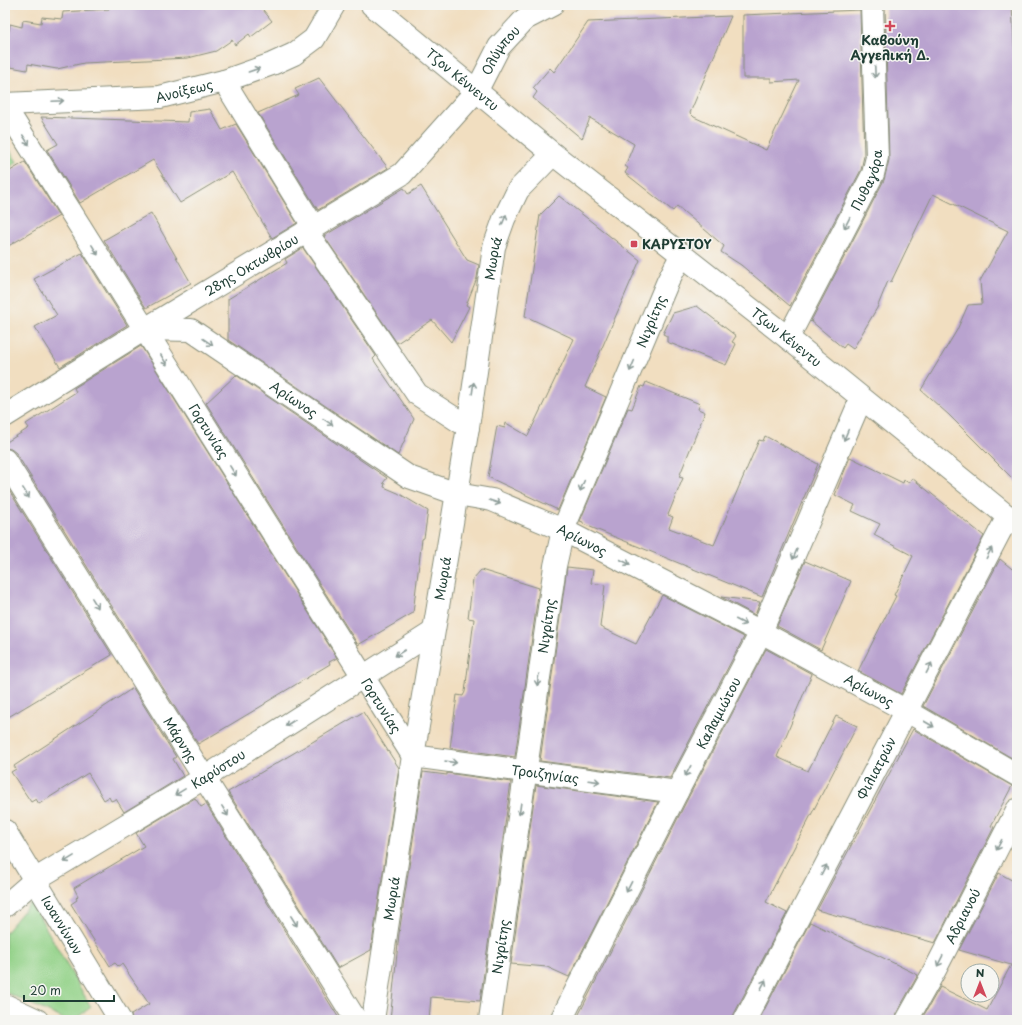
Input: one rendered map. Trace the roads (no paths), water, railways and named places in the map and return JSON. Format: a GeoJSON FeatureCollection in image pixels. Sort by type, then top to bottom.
{"type":"FeatureCollection","features":[{"type":"Feature","properties":{"kind":"street","name":"Ανοίξεως"},"geometry":{"type":"LineString","coordinates":[[5,104],[160,97],[224,81],[272,64],[294,54],[314,39],[334,5]]}},
{"type":"Feature","properties":{"kind":"street","name":"Τζον Κέννεντυ"},"geometry":{"type":"LineString","coordinates":[[372,5],[552,154]]}},
{"type":"Feature","properties":{"kind":"street","name":"Ολύμπου"},"geometry":{"type":"LineString","coordinates":[[476,90],[499,47],[525,19],[552,5]]}},
{"type":"Feature","properties":{"kind":"street","name":"Πυθαγόρα"},"geometry":{"type":"LineString","coordinates":[[788,338],[872,174],[877,157],[872,5]]}},
{"type":"Feature","properties":{"kind":"street"},"geometry":{"type":"LineString","coordinates":[[224,81],[310,229],[417,394],[468,427]]}},
{"type":"Feature","properties":{"kind":"street","name":"28ης Οκτωβρίου"},"geometry":{"type":"LineString","coordinates":[[5,416],[145,329],[402,174],[476,90]]}},
{"type":"Feature","properties":{"kind":"street","name":"Γορτυνίας"},"geometry":{"type":"LineString","coordinates":[[5,107],[413,756]]}},
{"type":"Feature","properties":{"kind":"street","name":"Τζων Κένεντυ"},"geometry":{"type":"LineString","coordinates":[[552,154],[788,338],[1012,520]]}},
{"type":"Feature","properties":{"kind":"street","name":"Μωριά"},"geometry":{"type":"LineString","coordinates":[[373,1020],[413,756],[468,427],[494,246],[504,219],[518,190],[552,154]]}},
{"type":"Feature","properties":{"kind":"street","name":"Νιγρίτης"},"geometry":{"type":"LineString","coordinates":[[490,1020],[554,566],[563,530],[668,281],[682,254]]}},
{"type":"Feature","properties":{"kind":"street","name":"Αρίωνος"},"geometry":{"type":"LineString","coordinates":[[145,329],[191,330],[409,477],[457,494],[492,500],[563,530],[761,632],[907,711],[1017,775]]}},
{"type":"Feature","properties":{"kind":"street","name":"Καλαμιώτου"},"geometry":{"type":"LineString","coordinates":[[561,1020],[677,792],[761,632],[862,399]]}},
{"type":"Feature","properties":{"kind":"street","name":"Μάρνης"},"geometry":{"type":"LineString","coordinates":[[5,460],[356,1020]]}},
{"type":"Feature","properties":{"kind":"street","name":"Φιλιατρών"},"geometry":{"type":"LineString","coordinates":[[745,1020],[907,711],[1012,520]]}},
{"type":"Feature","properties":{"kind":"street","name":"Καρύστου"},"geometry":{"type":"LineString","coordinates":[[5,906],[36,879],[204,778],[433,632]]}},
{"type":"Feature","properties":{"kind":"street","name":"Τροιζηνίας"},"geometry":{"type":"LineString","coordinates":[[413,756],[677,792]]}},
{"type":"Feature","properties":{"kind":"street","name":"Αδριανού"},"geometry":{"type":"LineString","coordinates":[[907,1020],[935,970],[1017,810]]}},
{"type":"Feature","properties":{"kind":"street","name":"Ιωαννίνων"},"geometry":{"type":"LineString","coordinates":[[5,831],[36,879],[120,1020]]}},
{"type":"Feature","properties":{"kind":"street"},"geometry":{"type":"LineString","coordinates":[[5,1005],[37,1020]]}},
{"type":"Feature","properties":{"kind":"place","name":"Καβούνη Αγγελική Δ."},"geometry":{"type":"Point","coordinates":[890,26]}},
{"type":"Feature","properties":{"kind":"place","name":"ΚΑΡΥΣΤΟΥ"},"geometry":{"type":"Point","coordinates":[634,244]}}]}
